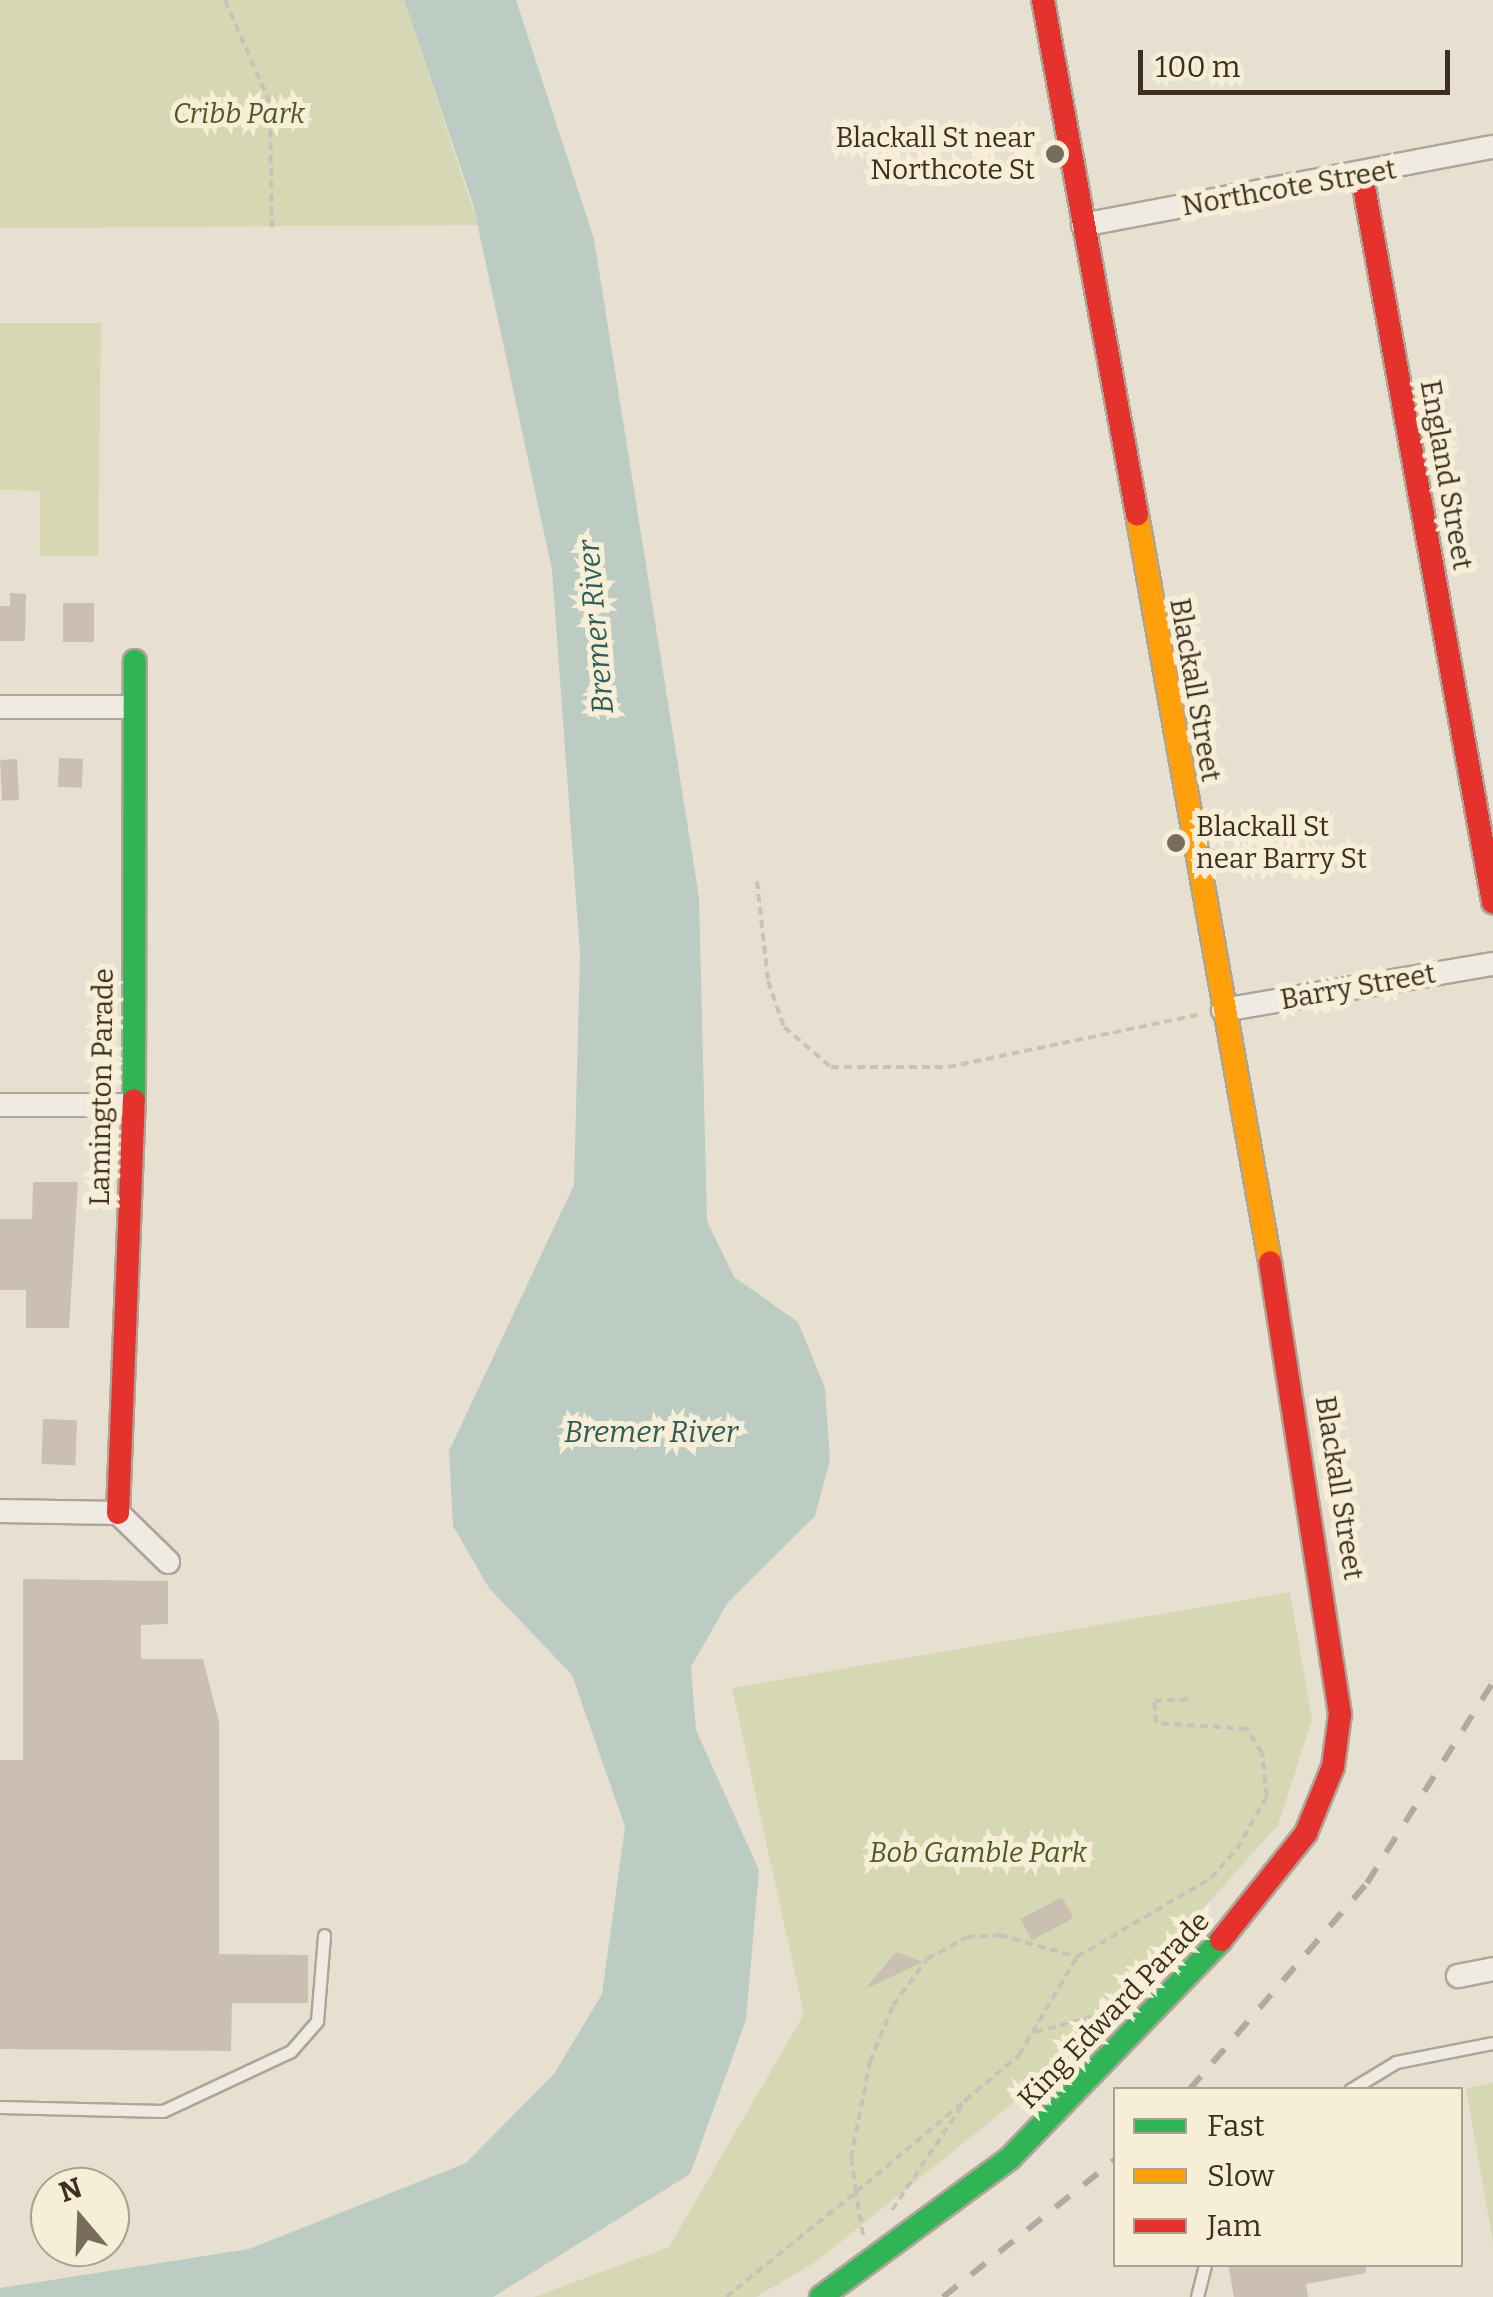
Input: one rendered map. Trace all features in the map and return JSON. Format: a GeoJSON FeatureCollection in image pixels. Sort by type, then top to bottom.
{"type":"FeatureCollection","features":[{"type":"Feature","properties":{"kind":"street","name":"Blackall Street"},"geometry":{"type":"LineString","coordinates":[[1043,0],[1339,1687]]}},
{"type":"Feature","properties":{"kind":"street","name":"Northcote Street"},"geometry":{"type":"LineString","coordinates":[[1083,225],[1362,176],[1493,147]]}},
{"type":"Feature","properties":{"kind":"street","name":"England Street"},"geometry":{"type":"LineString","coordinates":[[1362,176],[1493,902]]}},
{"type":"Feature","properties":{"kind":"street","name":"Lamington Parade"},"geometry":{"type":"LineString","coordinates":[[118,1513],[134,1105],[135,661]]}},
{"type":"Feature","properties":{"kind":"street"},"geometry":{"type":"LineString","coordinates":[[0,707],[134,708]]}},
{"type":"Feature","properties":{"kind":"street","name":"Barry Street"},"geometry":{"type":"LineString","coordinates":[[1223,1010],[1493,964]]}},
{"type":"Feature","properties":{"kind":"street"},"geometry":{"type":"LineString","coordinates":[[0,1105],[134,1105]]}},
{"type":"Feature","properties":{"kind":"street"},"geometry":{"type":"LineString","coordinates":[[0,1511],[118,1513],[168,1562]]}},
{"type":"Feature","properties":{"kind":"street","name":"King Edward Parade"},"geometry":{"type":"LineString","coordinates":[[821,2297],[1010,2158],[1254,1906],[1320,1805],[1337,1744],[1339,1687]]}},
{"type":"Feature","properties":{"kind":"street"},"geometry":{"type":"LineString","coordinates":[[1458,1976],[1493,1969]]}},
{"type":"Feature","properties":{"kind":"lane"},"geometry":{"type":"LineString","coordinates":[[0,2107],[163,2110],[291,2051],[317,2021],[324,1935]]}},
{"type":"Feature","properties":{"kind":"lane"},"geometry":{"type":"LineString","coordinates":[[1355,2087],[1396,2062],[1493,2044]]}},
{"type":"Feature","properties":{"kind":"lane"},"geometry":{"type":"LineString","coordinates":[[1198,2297],[1203,2267]]}},
{"type":"Feature","properties":{"kind":"path"},"geometry":{"type":"LineString","coordinates":[[225,0],[270,103],[272,227]]}},
{"type":"Feature","properties":{"kind":"path"},"geometry":{"type":"LineString","coordinates":[[758,881],[768,981],[784,1026],[831,1067],[948,1067],[1223,1010]]}},
{"type":"Feature","properties":{"kind":"path"},"geometry":{"type":"LineString","coordinates":[[726,2297],[966,2100],[1032,2032],[1076,1957],[1210,1878],[1260,1820],[1267,1778],[1247,1729],[1156,1723],[1154,1702],[1192,1699]]}},
{"type":"Feature","properties":{"kind":"path"},"geometry":{"type":"LineString","coordinates":[[864,2240],[851,2158],[870,2062],[893,2004],[927,1960],[968,1938],[1000,1936],[1076,1957]]}},
{"type":"Feature","properties":{"kind":"path"},"geometry":{"type":"LineString","coordinates":[[1032,2032],[1129,2004]]}},
{"type":"Feature","properties":{"kind":"path"},"geometry":{"type":"LineString","coordinates":[[1084,2019],[1092,2047]]}},
{"type":"Feature","properties":{"kind":"path"},"geometry":{"type":"LineString","coordinates":[[888,2222],[897,2193],[966,2100]]}},
{"type":"Feature","properties":{"kind":"green space","name":"Cribb Park"},"geometry":{"type":"Polygon","coordinates":[[[0,0],[404,0],[478,225],[0,228],[0,0]]]}},
{"type":"Feature","properties":{"kind":"green space"},"geometry":{"type":"Polygon","coordinates":[[[0,323],[101,323],[98,556],[40,556],[40,491],[0,490],[0,323]]]}},
{"type":"Feature","properties":{"kind":"green space","name":"Bob Gamble Park"},"geometry":{"type":"Polygon","coordinates":[[[1290,1592],[1312,1720],[1278,1825],[1070,2057],[817,2261],[756,2297],[534,2297],[669,2247],[804,2014],[732,1688],[1290,1592]]]}},
{"type":"Feature","properties":{"kind":"green space"},"geometry":{"type":"Polygon","coordinates":[[[1493,2083],[1493,2243],[1466,2088],[1493,2083]]]}},
{"type":"Feature","properties":{"kind":"water","name":"Bremer River"},"geometry":{"type":"Polygon","coordinates":[[[404,0],[516,0],[594,239],[699,897],[707,1221],[734,1277],[798,1322],[825,1388],[830,1460],[815,1516],[728,1602],[691,1667],[696,1730],[759,1870],[746,2020],[690,2174],[493,2297],[0,2297],[0,2288],[249,2249],[466,2163],[554,2074],[602,1994],[625,1827],[572,1675],[489,1588],[453,1526],[449,1451],[574,1185],[580,954],[552,570],[473,204],[404,0]]]}},
{"type":"Feature","properties":{"kind":"building"},"geometry":{"type":"Polygon","coordinates":[[[10,593],[26,594],[25,641],[0,641],[0,606],[10,606],[10,593]]]}},
{"type":"Feature","properties":{"kind":"building"},"geometry":{"type":"Polygon","coordinates":[[[63,603],[94,603],[94,642],[63,642],[63,603]]]}},
{"type":"Feature","properties":{"kind":"building"},"geometry":{"type":"Polygon","coordinates":[[[59,758],[83,759],[82,788],[58,787],[59,758]]]}},
{"type":"Feature","properties":{"kind":"building"},"geometry":{"type":"Polygon","coordinates":[[[17,759],[19,800],[2,801],[0,760],[17,759]]]}},
{"type":"Feature","properties":{"kind":"building"},"geometry":{"type":"Polygon","coordinates":[[[33,1182],[78,1182],[69,1328],[26,1328],[26,1290],[0,1290],[0,1219],[32,1219],[33,1182]]]}},
{"type":"Feature","properties":{"kind":"building"},"geometry":{"type":"Polygon","coordinates":[[[43,1419],[77,1420],[75,1465],[41,1464],[43,1419]]]}},
{"type":"Feature","properties":{"kind":"building"},"geometry":{"type":"Polygon","coordinates":[[[23,1579],[168,1581],[168,1624],[141,1625],[141,1659],[203,1659],[219,1722],[219,1954],[308,1955],[308,2003],[232,2003],[231,2051],[0,2049],[0,1760],[23,1760],[23,1579]]]}},
{"type":"Feature","properties":{"kind":"building"},"geometry":{"type":"Polygon","coordinates":[[[1062,1897],[1073,1918],[1032,1940],[1021,1919],[1062,1897]]]}},
{"type":"Feature","properties":{"kind":"building"},"geometry":{"type":"Polygon","coordinates":[[[896,1952],[923,1962],[866,1988],[896,1952]]]}},
{"type":"Feature","properties":{"kind":"building"},"geometry":{"type":"Polygon","coordinates":[[[1229,2267],[1366,2267],[1366,2273],[1306,2284],[1308,2297],[1234,2297],[1229,2267]]]}},
{"type":"Feature","properties":{"kind":"railway"},"geometry":{"type":"LineString","coordinates":[[1192,2087],[1367,1883],[1493,1682]]}},
{"type":"Feature","properties":{"kind":"railway"},"geometry":{"type":"LineString","coordinates":[[943,2297],[1113,2161]]}},
{"type":"Feature","properties":{"kind":"traffic: fast"},"geometry":{"type":"LineString","coordinates":[[134,1100],[135,661]]}},
{"type":"Feature","properties":{"kind":"traffic: fast"},"geometry":{"type":"LineString","coordinates":[[821,2297],[1010,2158],[1221,1940]]}},
{"type":"Feature","properties":{"kind":"traffic: slow"},"geometry":{"type":"LineString","coordinates":[[1137,514],[1270,1262]]}},
{"type":"Feature","properties":{"kind":"traffic: jam"},"geometry":{"type":"LineString","coordinates":[[1043,0],[1137,514]]}},
{"type":"Feature","properties":{"kind":"traffic: jam"},"geometry":{"type":"LineString","coordinates":[[1362,176],[1493,902]]}},
{"type":"Feature","properties":{"kind":"traffic: jam"},"geometry":{"type":"LineString","coordinates":[[118,1513],[134,1100]]}},
{"type":"Feature","properties":{"kind":"traffic: jam"},"geometry":{"type":"LineString","coordinates":[[1221,1940],[1306,1833],[1333,1767],[1340,1714],[1270,1262]]}},
{"type":"Feature","properties":{"kind":"place","name":"Blackall St near Northcote St"},"geometry":{"type":"Point","coordinates":[1055,154]}},
{"type":"Feature","properties":{"kind":"place","name":"Blackall St near Barry St"},"geometry":{"type":"Point","coordinates":[1176,843]}}]}
